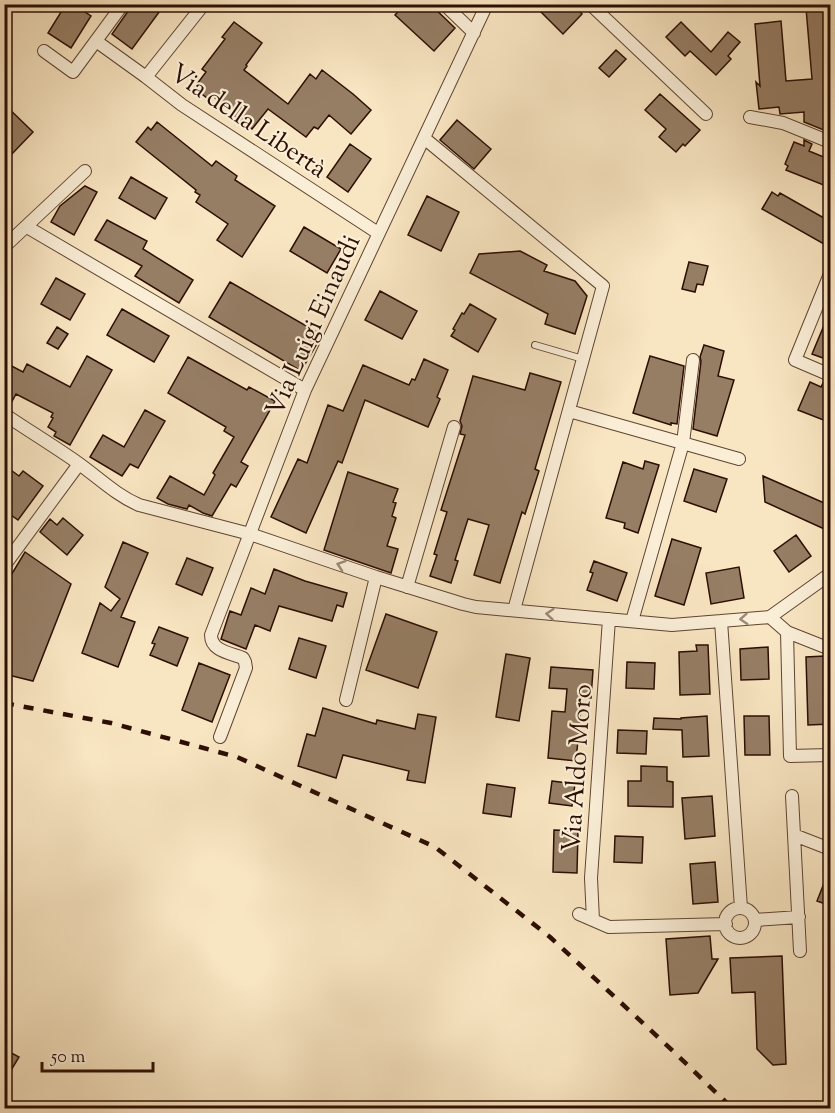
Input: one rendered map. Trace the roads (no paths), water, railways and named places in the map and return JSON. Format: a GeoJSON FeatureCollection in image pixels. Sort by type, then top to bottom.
{"type":"FeatureCollection","features":[{"type":"Feature","properties":{"kind":"street"},"geometry":{"type":"LineString","coordinates":[[44,51],[73,72],[123,4]]}},
{"type":"Feature","properties":{"kind":"street"},"geometry":{"type":"LineString","coordinates":[[146,77],[204,4]]}},
{"type":"Feature","properties":{"kind":"street"},"geometry":{"type":"LineString","coordinates":[[444,4],[474,33]]}},
{"type":"Feature","properties":{"kind":"street","name":"Via Luigi Einaudi"},"geometry":{"type":"LineString","coordinates":[[250,534],[305,390],[487,4]]}},
{"type":"Feature","properties":{"kind":"street"},"geometry":{"type":"LineString","coordinates":[[590,4],[706,114]]}},
{"type":"Feature","properties":{"kind":"street","name":"Via della Libertà"},"geometry":{"type":"LineString","coordinates":[[96,41],[182,105],[378,233]]}},
{"type":"Feature","properties":{"kind":"street"},"geometry":{"type":"LineString","coordinates":[[750,117],[783,123],[831,142]]}},
{"type":"Feature","properties":{"kind":"street"},"geometry":{"type":"LineString","coordinates":[[424,138],[603,286],[514,610]]}},
{"type":"Feature","properties":{"kind":"street"},"geometry":{"type":"LineString","coordinates":[[4,247],[85,171]]}},
{"type":"Feature","properties":{"kind":"street"},"geometry":{"type":"LineString","coordinates":[[27,227],[305,390]]}},
{"type":"Feature","properties":{"kind":"street"},"geometry":{"type":"LineString","coordinates":[[831,274],[795,360],[831,375]]}},
{"type":"Feature","properties":{"kind":"street"},"geometry":{"type":"LineString","coordinates":[[632,621],[683,443],[693,360]]}},
{"type":"Feature","properties":{"kind":"street"},"geometry":{"type":"LineString","coordinates":[[569,411],[739,459]]}},
{"type":"Feature","properties":{"kind":"street"},"geometry":{"type":"LineString","coordinates":[[4,414],[79,464],[114,492],[133,502],[183,518],[250,534],[470,606],[672,625],[770,617],[830,575]]}},
{"type":"Feature","properties":{"kind":"street"},"geometry":{"type":"LineString","coordinates":[[407,587],[454,427]]}},
{"type":"Feature","properties":{"kind":"street"},"geometry":{"type":"LineString","coordinates":[[4,566],[79,464]]}},
{"type":"Feature","properties":{"kind":"street"},"geometry":{"type":"LineString","coordinates":[[220,737],[246,668],[243,658],[216,648],[212,644],[211,635],[250,534]]}},
{"type":"Feature","properties":{"kind":"street"},"geometry":{"type":"LineString","coordinates":[[346,700],[376,577]]}},
{"type":"Feature","properties":{"kind":"street"},"geometry":{"type":"LineString","coordinates":[[770,617],[787,632],[831,649]]}},
{"type":"Feature","properties":{"kind":"street","name":"Via Aldo Moro"},"geometry":{"type":"LineString","coordinates":[[593,920],[591,878],[609,619]]}},
{"type":"Feature","properties":{"kind":"street"},"geometry":{"type":"LineString","coordinates":[[721,621],[741,908]]}},
{"type":"Feature","properties":{"kind":"street"},"geometry":{"type":"LineString","coordinates":[[787,632],[790,756],[831,755]]}},
{"type":"Feature","properties":{"kind":"street"},"geometry":{"type":"LineString","coordinates":[[792,796],[800,951]]}},
{"type":"Feature","properties":{"kind":"street"},"geometry":{"type":"LineString","coordinates":[[794,835],[831,849]]}},
{"type":"Feature","properties":{"kind":"street"},"geometry":{"type":"LineString","coordinates":[[741,908],[750,912],[755,921],[754,930],[742,939],[729,933],[726,924],[732,911],[741,908]]}},
{"type":"Feature","properties":{"kind":"street"},"geometry":{"type":"LineString","coordinates":[[579,914],[609,927],[726,924]]}},
{"type":"Feature","properties":{"kind":"street"},"geometry":{"type":"LineString","coordinates":[[755,921],[799,917]]}},
{"type":"Feature","properties":{"kind":"lane"},"geometry":{"type":"LineString","coordinates":[[535,345],[583,359]]}},
{"type":"Feature","properties":{"kind":"railway"},"geometry":{"type":"LineString","coordinates":[[4,703],[111,723],[237,757],[435,847],[550,937],[732,1108]]}}]}
